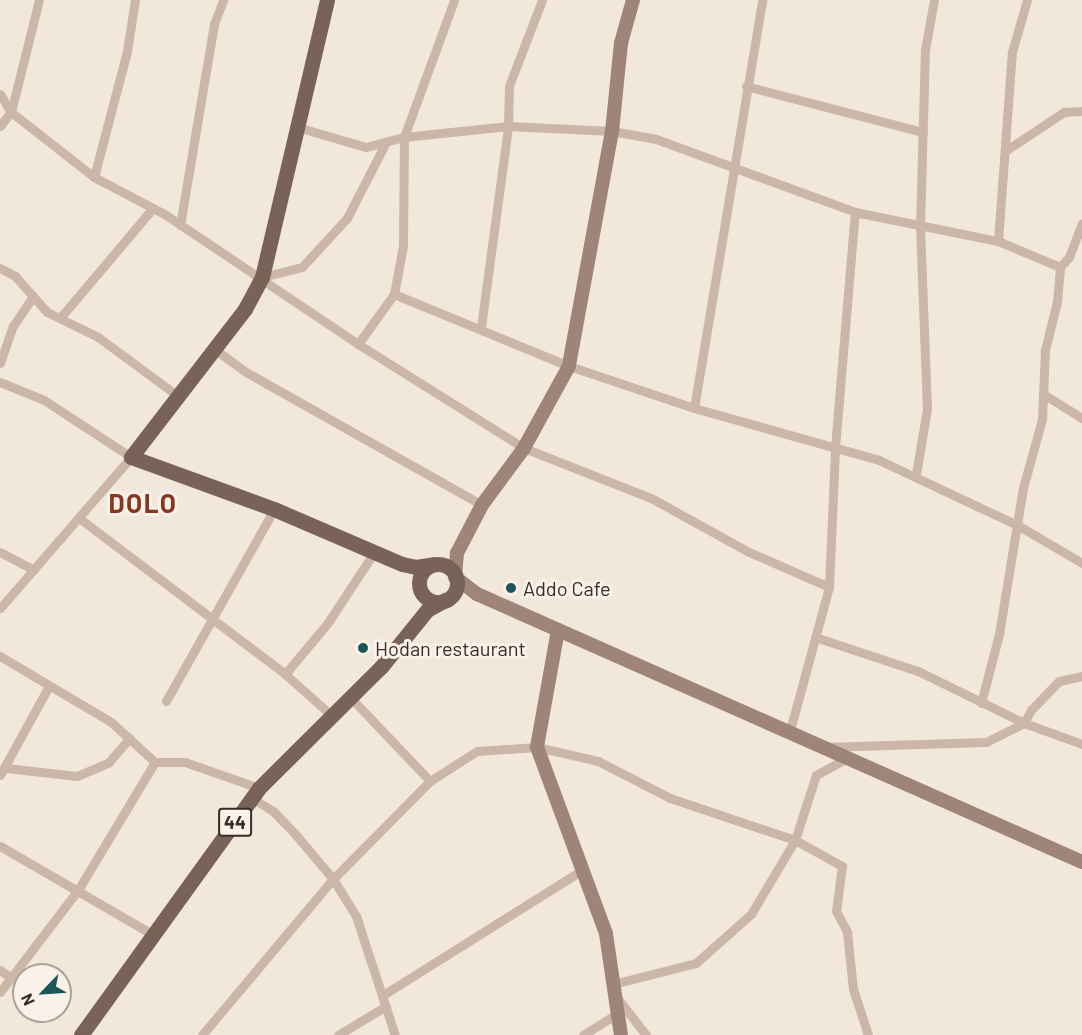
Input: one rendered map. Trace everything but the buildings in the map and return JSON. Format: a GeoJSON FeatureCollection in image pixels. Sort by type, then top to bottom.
{"type":"FeatureCollection","features":[{"type":"Feature","properties":{"kind":"main road"},"geometry":{"type":"LineString","coordinates":[[327,0],[262,277],[245,309],[131,457],[274,509],[402,564],[416,567],[434,564],[449,568],[455,577],[456,588],[445,600],[427,610],[411,627]]}},
{"type":"Feature","properties":{"kind":"main road"},"geometry":{"type":"LineString","coordinates":[[402,564],[432,601],[445,600]]}},
{"type":"Feature","properties":{"kind":"main road"},"geometry":{"type":"LineString","coordinates":[[411,627],[418,608],[419,587],[424,570],[434,564]]}},
{"type":"Feature","properties":{"kind":"main road","name":"44"},"geometry":{"type":"LineString","coordinates":[[81,1035],[256,793],[331,715],[381,668],[411,627]]}},
{"type":"Feature","properties":{"kind":"street"},"geometry":{"type":"LineString","coordinates":[[0,126],[11,112],[39,0]]}},
{"type":"Feature","properties":{"kind":"street"},"geometry":{"type":"LineString","coordinates":[[94,177],[127,51],[135,0]]}},
{"type":"Feature","properties":{"kind":"street"},"geometry":{"type":"LineString","coordinates":[[180,225],[214,24],[223,0]]}},
{"type":"Feature","properties":{"kind":"street"},"geometry":{"type":"LineString","coordinates":[[358,344],[394,294],[403,246],[404,137],[454,0]]}},
{"type":"Feature","properties":{"kind":"street"},"geometry":{"type":"LineString","coordinates":[[481,327],[508,126],[509,86],[542,0]]}},
{"type":"Feature","properties":{"kind":"street"},"geometry":{"type":"LineString","coordinates":[[434,564],[450,560],[457,553],[482,505],[524,448],[569,366],[612,131],[621,44],[633,0]]}},
{"type":"Feature","properties":{"kind":"street"},"geometry":{"type":"LineString","coordinates":[[694,408],[732,165],[762,0]]}},
{"type":"Feature","properties":{"kind":"street"},"geometry":{"type":"LineString","coordinates":[[916,474],[927,409],[921,227],[925,50],[934,0]]}},
{"type":"Feature","properties":{"kind":"street"},"geometry":{"type":"LineString","coordinates":[[998,241],[1012,52],[1027,0]]}},
{"type":"Feature","properties":{"kind":"street"},"geometry":{"type":"LineString","coordinates":[[746,86],[923,132]]}},
{"type":"Feature","properties":{"kind":"street"},"geometry":{"type":"LineString","coordinates":[[0,94],[11,112],[94,177],[180,225],[262,277],[358,344],[524,448],[651,498],[749,552],[829,586]]}},
{"type":"Feature","properties":{"kind":"street"},"geometry":{"type":"LineString","coordinates":[[1005,151],[1064,112],[1082,111]]}},
{"type":"Feature","properties":{"kind":"street"},"geometry":{"type":"LineString","coordinates":[[297,128],[366,147],[385,144],[404,137],[508,126],[612,131],[656,139],[855,212],[998,241],[1059,267]]}},
{"type":"Feature","properties":{"kind":"street"},"geometry":{"type":"LineString","coordinates":[[262,277],[302,267],[348,218],[385,144]]}},
{"type":"Feature","properties":{"kind":"street"},"geometry":{"type":"LineString","coordinates":[[60,318],[153,208]]}},
{"type":"Feature","properties":{"kind":"street"},"geometry":{"type":"LineString","coordinates":[[789,734],[829,586],[835,448],[855,212]]}},
{"type":"Feature","properties":{"kind":"street"},"geometry":{"type":"LineString","coordinates":[[981,703],[1019,526],[1023,488],[1042,419],[1045,350],[1057,302],[1059,267],[1069,257],[1082,223]]}},
{"type":"Feature","properties":{"kind":"street"},"geometry":{"type":"LineString","coordinates":[[0,268],[15,276],[47,312],[98,337],[178,396]]}},
{"type":"Feature","properties":{"kind":"street"},"geometry":{"type":"LineString","coordinates":[[394,294],[481,327],[569,366],[694,408],[835,448],[916,474],[1019,526],[1082,563]]}},
{"type":"Feature","properties":{"kind":"street"},"geometry":{"type":"LineString","coordinates":[[0,363],[13,326],[33,296]]}},
{"type":"Feature","properties":{"kind":"street"},"geometry":{"type":"LineString","coordinates":[[213,348],[246,372],[482,505]]}},
{"type":"Feature","properties":{"kind":"street"},"geometry":{"type":"LineString","coordinates":[[0,382],[52,404],[131,457],[0,608]]}},
{"type":"Feature","properties":{"kind":"street"},"geometry":{"type":"LineString","coordinates":[[1043,394],[1082,418]]}},
{"type":"Feature","properties":{"kind":"street"},"geometry":{"type":"LineString","coordinates":[[166,701],[211,617],[274,509]]}},
{"type":"Feature","properties":{"kind":"street"},"geometry":{"type":"LineString","coordinates":[[79,518],[285,674],[331,715]]}},
{"type":"Feature","properties":{"kind":"street"},"geometry":{"type":"LineString","coordinates":[[285,674],[327,624],[375,551]]}},
{"type":"Feature","properties":{"kind":"street"},"geometry":{"type":"LineString","coordinates":[[0,552],[34,570]]}},
{"type":"Feature","properties":{"kind":"street"},"geometry":{"type":"LineString","coordinates":[[457,553],[455,577],[477,594],[845,759],[1082,862]]}},
{"type":"Feature","properties":{"kind":"street"},"geometry":{"type":"LineString","coordinates":[[445,600],[460,594],[477,594]]}},
{"type":"Feature","properties":{"kind":"street"},"geometry":{"type":"LineString","coordinates":[[558,630],[537,747],[606,934],[621,1035]]}},
{"type":"Feature","properties":{"kind":"street"},"geometry":{"type":"LineString","coordinates":[[815,637],[918,671],[1024,723],[1082,744]]}},
{"type":"Feature","properties":{"kind":"street"},"geometry":{"type":"LineString","coordinates":[[0,656],[130,738],[154,762],[185,762],[256,793],[333,879],[356,916],[395,1035]]}},
{"type":"Feature","properties":{"kind":"street"},"geometry":{"type":"LineString","coordinates":[[818,747],[864,743],[986,742],[1024,723],[1030,710],[1059,681],[1082,676]]}},
{"type":"Feature","properties":{"kind":"street"},"geometry":{"type":"LineString","coordinates":[[49,686],[3,771],[78,776],[108,763],[130,738]]}},
{"type":"Feature","properties":{"kind":"street"},"geometry":{"type":"LineString","coordinates":[[350,697],[430,781]]}},
{"type":"Feature","properties":{"kind":"street"},"geometry":{"type":"LineString","coordinates":[[202,1035],[333,879],[430,781],[477,751],[537,747],[598,761],[670,798],[795,840],[842,866],[836,911],[846,932],[853,990],[868,1035]]}},
{"type":"Feature","properties":{"kind":"street"},"geometry":{"type":"LineString","coordinates":[[614,989],[696,963],[751,914],[795,840],[816,775],[845,759]]}},
{"type":"Feature","properties":{"kind":"street"},"geometry":{"type":"LineString","coordinates":[[0,992],[78,890],[154,762]]}},
{"type":"Feature","properties":{"kind":"street"},"geometry":{"type":"LineString","coordinates":[[0,846],[152,934]]}},
{"type":"Feature","properties":{"kind":"street"},"geometry":{"type":"LineString","coordinates":[[383,995],[582,870]]}},
{"type":"Feature","properties":{"kind":"street"},"geometry":{"type":"LineString","coordinates":[[0,970],[11,978]]}},
{"type":"Feature","properties":{"kind":"street"},"geometry":{"type":"LineString","coordinates":[[614,989],[646,1035]]}},
{"type":"Feature","properties":{"kind":"street"},"geometry":{"type":"LineString","coordinates":[[338,1035],[386,1006]]}},
{"type":"Feature","properties":{"kind":"street"},"geometry":{"type":"LineString","coordinates":[[583,1035],[617,1014]]}},
{"type":"Feature","properties":{"kind":"place","name":"Addo Cafe"},"geometry":{"type":"Point","coordinates":[511,588]}},
{"type":"Feature","properties":{"kind":"place","name":"Hodan restaurant"},"geometry":{"type":"Point","coordinates":[363,648]}},
{"type":"Feature","properties":{"kind":"district","name":"DOLO"},"geometry":{"type":"Point","coordinates":[143,503]}}]}
